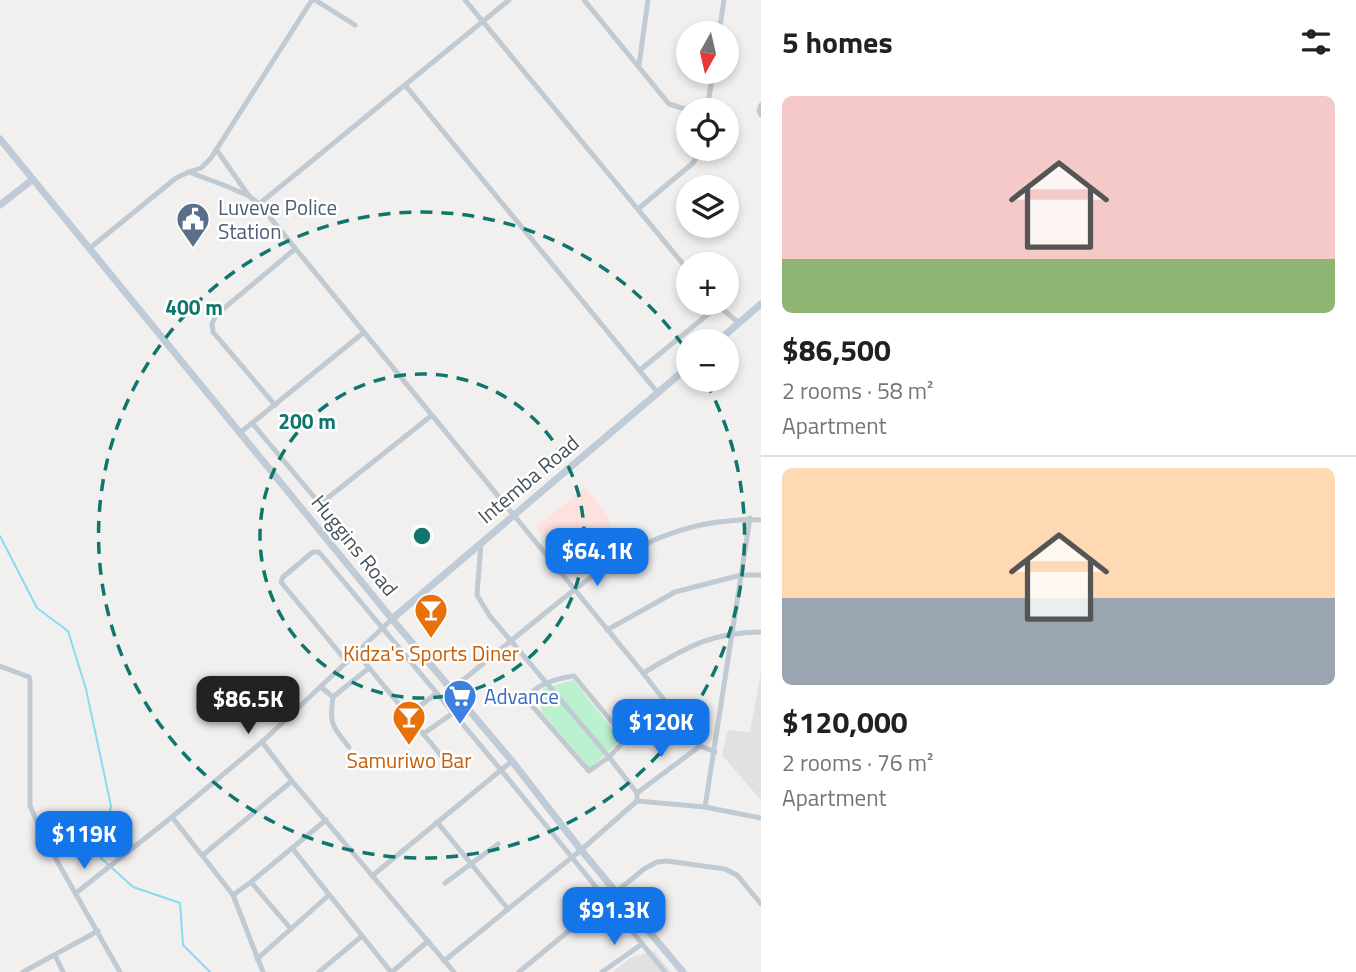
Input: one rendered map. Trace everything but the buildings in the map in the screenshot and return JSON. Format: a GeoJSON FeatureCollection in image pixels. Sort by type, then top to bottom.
{"type":"FeatureCollection","features":[{"type":"Feature","properties":{"kind":"street"},"geometry":{"type":"LineString","coordinates":[[90,248],[176,178],[201,168],[314,0],[355,25]]}},
{"type":"Feature","properties":{"kind":"street"},"geometry":{"type":"LineString","coordinates":[[465,0],[676,255]]}},
{"type":"Feature","properties":{"kind":"street"},"geometry":{"type":"LineString","coordinates":[[259,204],[509,0]]}},
{"type":"Feature","properties":{"kind":"street"},"geometry":{"type":"LineString","coordinates":[[584,0],[668,104],[676,106]]}},
{"type":"Feature","properties":{"kind":"street"},"geometry":{"type":"LineString","coordinates":[[639,65],[648,0]]}},
{"type":"Feature","properties":{"kind":"street"},"geometry":{"type":"LineString","coordinates":[[721,21],[724,0]]}},
{"type":"Feature","properties":{"kind":"street"},"geometry":{"type":"LineString","coordinates":[[405,85],[658,393]]}},
{"type":"Feature","properties":{"kind":"street"},"geometry":{"type":"LineString","coordinates":[[761,106],[761,115]]}},
{"type":"Feature","properties":{"kind":"street","name":"Huggins Road"},"geometry":{"type":"LineString","coordinates":[[0,139],[683,972]]}},
{"type":"Feature","properties":{"kind":"street"},"geometry":{"type":"LineString","coordinates":[[216,149],[249,196],[259,204],[700,746],[715,752]]}},
{"type":"Feature","properties":{"kind":"street"},"geometry":{"type":"LineString","coordinates":[[638,209],[694,161]]}},
{"type":"Feature","properties":{"kind":"street"},"geometry":{"type":"LineString","coordinates":[[189,172],[249,196]]}},
{"type":"Feature","properties":{"kind":"street"},"geometry":{"type":"LineString","coordinates":[[0,205],[32,180]]}},
{"type":"Feature","properties":{"kind":"street"},"geometry":{"type":"LineString","coordinates":[[275,405],[213,332],[212,324],[215,315],[295,248]]}},
{"type":"Feature","properties":{"kind":"street"},"geometry":{"type":"LineString","coordinates":[[732,329],[761,304]]}},
{"type":"Feature","properties":{"kind":"street"},"geometry":{"type":"LineString","coordinates":[[640,370],[703,315]]}},
{"type":"Feature","properties":{"kind":"street"},"geometry":{"type":"LineString","coordinates":[[729,315],[739,323]]}},
{"type":"Feature","properties":{"kind":"street"},"geometry":{"type":"LineString","coordinates":[[241,432],[363,333]]}},
{"type":"Feature","properties":{"kind":"street","name":"Intemba Road"},"geometry":{"type":"LineString","coordinates":[[392,619],[676,377]]}},
{"type":"Feature","properties":{"kind":"street"},"geometry":{"type":"LineString","coordinates":[[251,424],[314,498],[325,500],[431,416]]}},
{"type":"Feature","properties":{"kind":"street"},"geometry":{"type":"LineString","coordinates":[[705,807],[750,518]]}},
{"type":"Feature","properties":{"kind":"street"},"geometry":{"type":"LineString","coordinates":[[452,689],[606,565],[660,537],[702,525],[750,518],[761,520]]}},
{"type":"Feature","properties":{"kind":"street"},"geometry":{"type":"LineString","coordinates":[[481,542],[477,595],[489,615],[609,757],[637,793],[637,801]]}},
{"type":"Feature","properties":{"kind":"street"},"geometry":{"type":"LineString","coordinates":[[347,662],[281,582],[283,577],[313,552],[319,552],[665,972]]}},
{"type":"Feature","properties":{"kind":"street"},"geometry":{"type":"LineString","coordinates":[[607,630],[665,596],[741,575],[761,575]]}},
{"type":"Feature","properties":{"kind":"street"},"geometry":{"type":"LineString","coordinates":[[76,893],[262,741],[392,619]]}},
{"type":"Feature","properties":{"kind":"street"},"geometry":{"type":"LineString","coordinates":[[643,673],[695,644],[731,633],[761,632]]}},
{"type":"Feature","properties":{"kind":"street"},"geometry":{"type":"LineString","coordinates":[[357,653],[444,760]]}},
{"type":"Feature","properties":{"kind":"street"},"geometry":{"type":"LineString","coordinates":[[0,666],[29,677],[30,680],[30,806],[44,838],[120,972]]}},
{"type":"Feature","properties":{"kind":"street"},"geometry":{"type":"LineString","coordinates":[[349,747],[329,719],[333,698],[369,668]]}},
{"type":"Feature","properties":{"kind":"street"},"geometry":{"type":"LineString","coordinates":[[574,676],[625,739],[609,757],[591,771],[587,771],[528,701],[530,693],[546,684],[574,676]]}},
{"type":"Feature","properties":{"kind":"street"},"geometry":{"type":"LineString","coordinates":[[321,687],[333,698]]}},
{"type":"Feature","properties":{"kind":"street"},"geometry":{"type":"LineString","coordinates":[[408,716],[437,693]]}},
{"type":"Feature","properties":{"kind":"street"},"geometry":{"type":"LineString","coordinates":[[424,734],[453,713]]}},
{"type":"Feature","properties":{"kind":"street"},"geometry":{"type":"LineString","coordinates":[[262,741],[292,781],[454,972]]}},
{"type":"Feature","properties":{"kind":"street"},"geometry":{"type":"LineString","coordinates":[[637,793],[700,746]]}},
{"type":"Feature","properties":{"kind":"street"},"geometry":{"type":"LineString","coordinates":[[372,876],[512,761]]}},
{"type":"Feature","properties":{"kind":"street"},"geometry":{"type":"LineString","coordinates":[[202,855],[292,781]]}},
{"type":"Feature","properties":{"kind":"street"},"geometry":{"type":"LineString","coordinates":[[444,961],[637,801],[705,807],[761,818]]}},
{"type":"Feature","properties":{"kind":"street"},"geometry":{"type":"LineString","coordinates":[[172,817],[233,895],[263,972]]}},
{"type":"Feature","properties":{"kind":"street"},"geometry":{"type":"LineString","coordinates":[[233,895],[326,820]]}},
{"type":"Feature","properties":{"kind":"street"},"geometry":{"type":"LineString","coordinates":[[437,822],[508,909]]}},
{"type":"Feature","properties":{"kind":"street"},"geometry":{"type":"LineString","coordinates":[[445,883],[498,844]]}},
{"type":"Feature","properties":{"kind":"street"},"geometry":{"type":"LineString","coordinates":[[292,848],[391,972],[428,941]]}},
{"type":"Feature","properties":{"kind":"street"},"geometry":{"type":"LineString","coordinates":[[519,972],[616,891],[657,862],[667,861],[732,872],[761,904]]}},
{"type":"Feature","properties":{"kind":"street"},"geometry":{"type":"LineString","coordinates":[[251,882],[292,929]]}},
{"type":"Feature","properties":{"kind":"street"},"geometry":{"type":"LineString","coordinates":[[257,960],[329,895]]}},
{"type":"Feature","properties":{"kind":"street"},"geometry":{"type":"LineString","coordinates":[[23,972],[98,931]]}},
{"type":"Feature","properties":{"kind":"street"},"geometry":{"type":"LineString","coordinates":[[319,972],[362,936]]}},
{"type":"Feature","properties":{"kind":"street"},"geometry":{"type":"LineString","coordinates":[[602,972],[642,944]]}},
{"type":"Feature","properties":{"kind":"street"},"geometry":{"type":"LineString","coordinates":[[55,955],[64,972]]}},
{"type":"Feature","properties":{"kind":"shaded area"},"geometry":{"type":"Polygon","coordinates":[[[585,487],[608,517],[610,534],[591,549],[589,567],[575,577],[536,528],[585,487]]]}},
{"type":"Feature","properties":{"kind":"shaded area"},"geometry":{"type":"Polygon","coordinates":[[[761,672],[761,800],[722,755],[728,730],[750,732],[761,672]]]}},
{"type":"Feature","properties":{"kind":"shaded area"},"geometry":{"type":"Polygon","coordinates":[[[654,951],[671,972],[613,972],[630,958],[654,951]]]}},
{"type":"Feature","properties":{"kind":"green space"},"geometry":{"type":"Polygon","coordinates":[[[573,680],[621,740],[590,768],[541,711],[543,689],[573,680]]]}},
{"type":"Feature","properties":{"kind":"waterway"},"geometry":{"type":"LineString","coordinates":[[0,536],[37,608],[68,631],[86,689],[111,806],[101,858],[133,887],[180,903],[183,945],[210,972]]}},
{"type":"Feature","properties":{"kind":"place","name":"Luveve Police Station"},"geometry":{"type":"Point","coordinates":[193,249]}},
{"type":"Feature","properties":{"kind":"place","name":"Kidza's Sports Diner"},"geometry":{"type":"Point","coordinates":[431,640]}},
{"type":"Feature","properties":{"kind":"place","name":"Advance"},"geometry":{"type":"Point","coordinates":[460,726]}},
{"type":"Feature","properties":{"kind":"place","name":"Samuriwo Bar"},"geometry":{"type":"Point","coordinates":[409,747]}}]}
